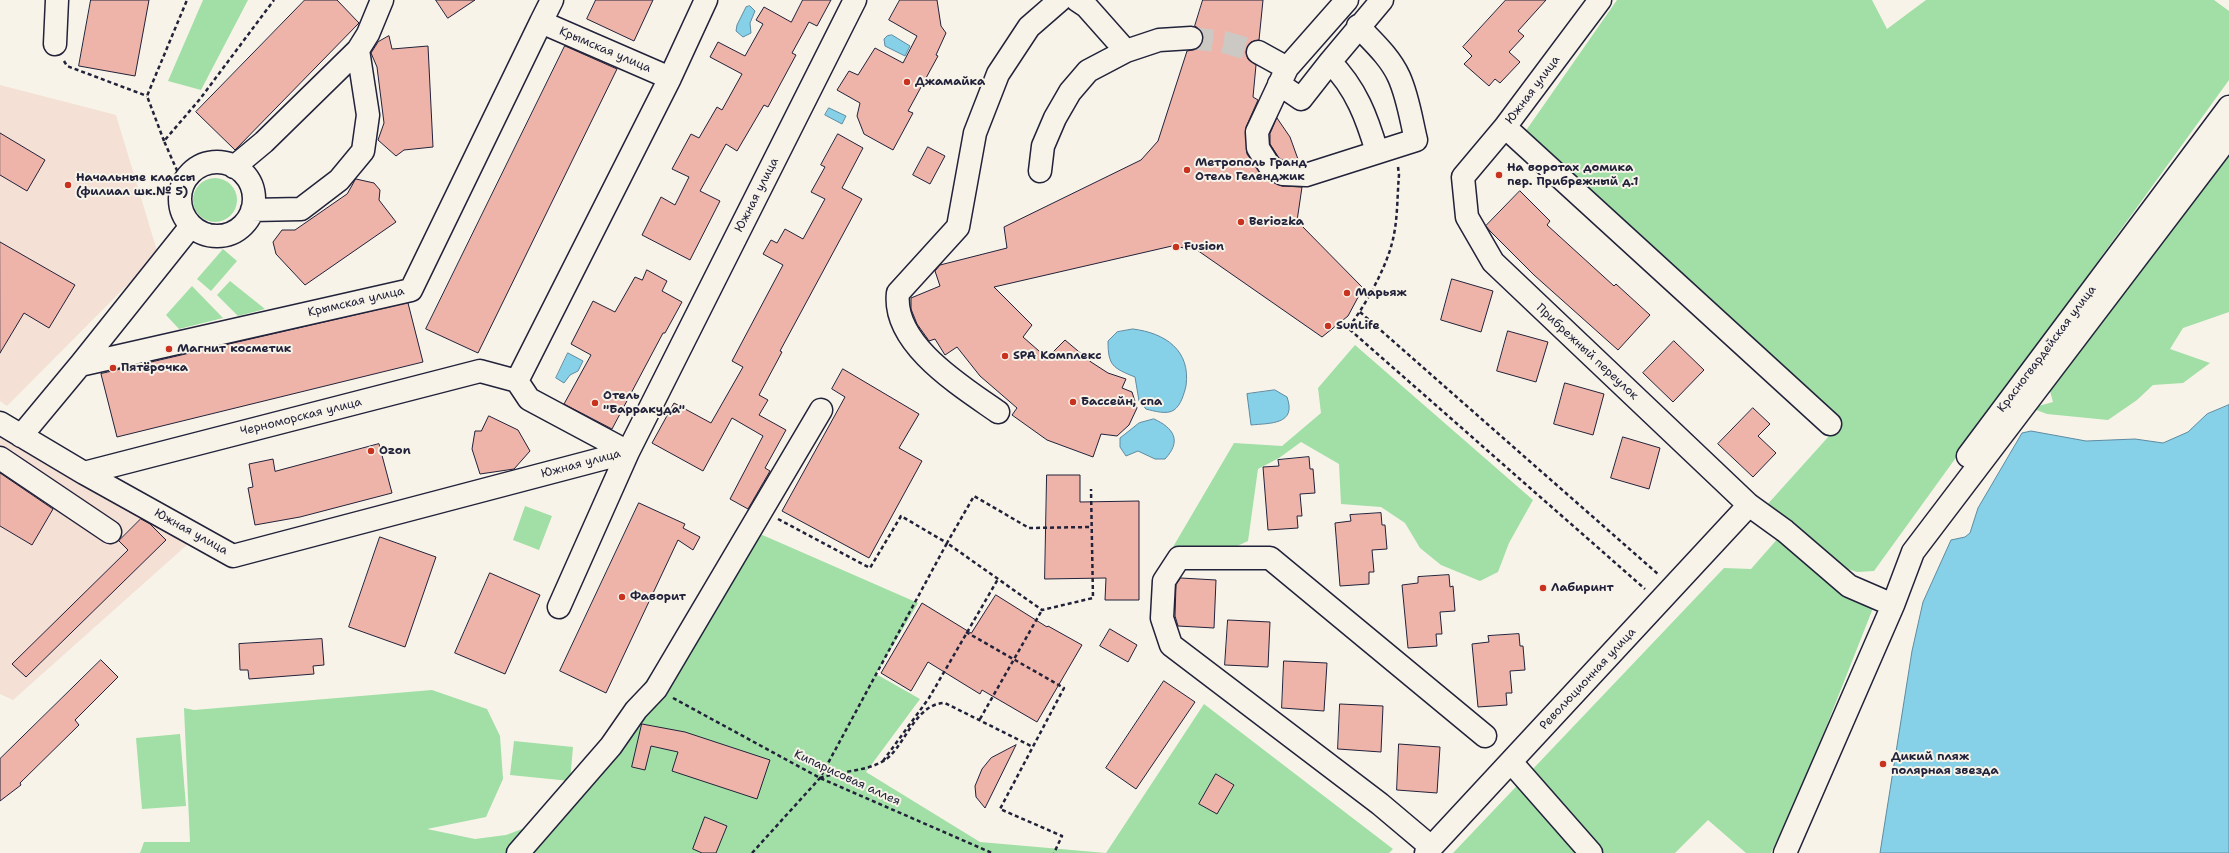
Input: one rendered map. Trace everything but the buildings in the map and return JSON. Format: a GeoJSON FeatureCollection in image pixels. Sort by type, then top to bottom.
{"type":"FeatureCollection","features":[{"type":"Feature","properties":{"kind":"street"},"geometry":{"type":"LineString","coordinates":[[55,44],[57,0]]}},
{"type":"Feature","properties":{"kind":"street"},"geometry":{"type":"LineString","coordinates":[[234,167],[264,142],[358,50],[368,34],[382,0]]}},
{"type":"Feature","properties":{"kind":"street","name":"Крымская улица"},"geometry":{"type":"LineString","coordinates":[[80,365],[411,290],[552,0]]}},
{"type":"Feature","properties":{"kind":"street"},"geometry":{"type":"LineString","coordinates":[[560,607],[628,452],[529,399],[517,381],[670,78],[706,0]]}},
{"type":"Feature","properties":{"kind":"street","name":"Южная улица"},"geometry":{"type":"LineString","coordinates":[[0,423],[84,473],[233,556],[628,452],[855,0]]}},
{"type":"Feature","properties":{"kind":"street"},"geometry":{"type":"LineString","coordinates":[[998,412],[940,370],[910,338],[896,305],[898,293],[958,227],[975,133],[998,74],[1029,27],[1060,0]]}},
{"type":"Feature","properties":{"kind":"street"},"geometry":{"type":"LineString","coordinates":[[1077,0],[1086,6],[1126,50]]}},
{"type":"Feature","properties":{"kind":"street"},"geometry":{"type":"LineString","coordinates":[[1347,0],[1283,76],[1257,132],[1258,148],[1270,167],[1283,174],[1306,175],[1416,140],[1407,101],[1399,76],[1382,51],[1358,26]]}},
{"type":"Feature","properties":{"kind":"street"},"geometry":{"type":"LineString","coordinates":[[1258,52],[1283,76],[1301,99],[1358,26],[1382,0]]}},
{"type":"Feature","properties":{"kind":"street","name":"Южная улица"},"geometry":{"type":"LineString","coordinates":[[1462,177],[1505,127],[1600,0]]}},
{"type":"Feature","properties":{"kind":"street","name":"Крымская улица"},"geometry":{"type":"LineString","coordinates":[[541,22],[670,78]]}},
{"type":"Feature","properties":{"kind":"street"},"geometry":{"type":"LineString","coordinates":[[1322,28],[1344,45]]}},
{"type":"Feature","properties":{"kind":"street"},"geometry":{"type":"LineString","coordinates":[[1040,171],[1043,146],[1070,92],[1088,72],[1126,50],[1159,40],[1191,38]]}},
{"type":"Feature","properties":{"kind":"street"},"geometry":{"type":"LineString","coordinates":[[252,210],[301,209],[339,180],[364,151],[368,115],[358,50]]}},
{"type":"Feature","properties":{"kind":"street"},"geometry":{"type":"LineString","coordinates":[[1330,62],[1343,75],[1356,95],[1368,122],[1386,149]]}},
{"type":"Feature","properties":{"kind":"street","name":"Красногвардейская улица"},"geometry":{"type":"LineString","coordinates":[[1887,603],[1902,548],[2015,391],[2229,107]]}},
{"type":"Feature","properties":{"kind":"street"},"geometry":{"type":"LineString","coordinates":[[1505,127],[1830,424]]}},
{"type":"Feature","properties":{"kind":"street"},"geometry":{"type":"LineString","coordinates":[[1785,853],[1887,603],[1913,552],[2229,136]]}},
{"type":"Feature","properties":{"kind":"street"},"geometry":{"type":"LineString","coordinates":[[209,163],[222,163],[234,167],[244,175],[251,185],[254,197],[252,210],[246,221],[237,230],[226,235],[213,236],[201,233],[191,226],[184,218],[180,207],[180,195],[183,184],[189,174],[199,167],[209,163]]}},
{"type":"Feature","properties":{"kind":"street","name":"Прибрежный переулок"},"geometry":{"type":"LineString","coordinates":[[1462,177],[1467,216],[1492,262],[1749,505],[1785,531],[1849,586],[1887,603]]}},
{"type":"Feature","properties":{"kind":"street"},"geometry":{"type":"LineString","coordinates":[[21,436],[191,226]]}},
{"type":"Feature","properties":{"kind":"street","name":"Черноморская улица"},"geometry":{"type":"LineString","coordinates":[[84,473],[480,371],[517,381]]}},
{"type":"Feature","properties":{"kind":"street"},"geometry":{"type":"LineString","coordinates":[[518,852],[611,746],[636,710],[656,689],[821,410]]}},
{"type":"Feature","properties":{"kind":"street"},"geometry":{"type":"LineString","coordinates":[[0,458],[110,532]]}},
{"type":"Feature","properties":{"kind":"street","name":"Революционная улица"},"geometry":{"type":"LineString","coordinates":[[1429,850],[1749,505]]}},
{"type":"Feature","properties":{"kind":"street"},"geometry":{"type":"LineString","coordinates":[[1429,850],[1380,804],[1171,645],[1162,618],[1164,581],[1179,558],[1270,558],[1485,736]]}},
{"type":"Feature","properties":{"kind":"street"},"geometry":{"type":"LineString","coordinates":[[1511,762],[1592,853]]}},
{"type":"Feature","properties":{"kind":"path"},"geometry":{"type":"LineString","coordinates":[[183,184],[164,141],[147,96],[187,0]]}},
{"type":"Feature","properties":{"kind":"path"},"geometry":{"type":"LineString","coordinates":[[164,141],[200,99],[274,0]]}},
{"type":"Feature","properties":{"kind":"path"},"geometry":{"type":"LineString","coordinates":[[55,44],[67,66],[147,96]]}},
{"type":"Feature","properties":{"kind":"path"},"geometry":{"type":"LineString","coordinates":[[1386,149],[1399,175],[1392,243],[1360,312],[1348,328],[1646,590]]}},
{"type":"Feature","properties":{"kind":"path"},"geometry":{"type":"LineString","coordinates":[[1360,312],[1659,576]]}},
{"type":"Feature","properties":{"kind":"path"},"geometry":{"type":"LineString","coordinates":[[980,720],[1042,610],[1093,598],[1091,489]]}},
{"type":"Feature","properties":{"kind":"path"},"geometry":{"type":"LineString","coordinates":[[752,853],[820,778],[974,496],[1029,528],[1092,527]]}},
{"type":"Feature","properties":{"kind":"path"},"geometry":{"type":"LineString","coordinates":[[751,530],[771,516],[870,568],[901,516],[947,543],[1042,610]]}},
{"type":"Feature","properties":{"kind":"path"},"geometry":{"type":"LineString","coordinates":[[880,764],[929,698],[998,579]]}},
{"type":"Feature","properties":{"kind":"path"},"geometry":{"type":"LineString","coordinates":[[966,632],[1064,688],[1000,809],[1062,836],[1054,853]]}},
{"type":"Feature","properties":{"kind":"path","name":"Кипарисовая аллея"},"geometry":{"type":"LineString","coordinates":[[656,689],[820,778],[992,853]]}},
{"type":"Feature","properties":{"kind":"path"},"geometry":{"type":"LineString","coordinates":[[820,778],[880,764],[890,756],[926,710],[936,703],[945,703],[1033,747]]}},
{"type":"Feature","properties":{"kind":"shaded area","name":"Начальные классы (филиал шк.№ 5)"},"geometry":{"type":"Polygon","coordinates":[[[0,85],[116,115],[158,254],[7,406],[0,401],[0,85]]]}},
{"type":"Feature","properties":{"kind":"shaded area"},"geometry":{"type":"Polygon","coordinates":[[[0,438],[188,544],[13,700],[0,694],[0,438]]]}},
{"type":"Feature","properties":{"kind":"green space"},"geometry":{"type":"Polygon","coordinates":[[[203,0],[248,0],[201,90],[168,81],[203,0]]]}},
{"type":"Feature","properties":{"kind":"green space"},"geometry":{"type":"Polygon","coordinates":[[[1617,0],[1872,0],[1887,29],[1926,0],[2214,0],[2229,11],[2229,80],[1874,571],[1857,572],[1842,567],[1766,506],[1838,426],[1525,132],[1617,0]]]}},
{"type":"Feature","properties":{"kind":"green space"},"geometry":{"type":"Polygon","coordinates":[[[2229,119],[2229,312],[2183,328],[2170,349],[2210,363],[2183,383],[2153,385],[2137,400],[2108,420],[2047,414],[2031,408],[2053,402],[2048,384],[2106,300],[2124,292],[2120,266],[2229,119]]]}},
{"type":"Feature","properties":{"kind":"green space"},"geometry":{"type":"Polygon","coordinates":[[[211,178],[219,178],[231,184],[237,196],[237,204],[231,216],[219,222],[211,222],[199,216],[193,204],[193,196],[199,184],[211,178]]]}},
{"type":"Feature","properties":{"kind":"green space"},"geometry":{"type":"Polygon","coordinates":[[[223,249],[237,261],[211,291],[197,279],[223,249]]]}},
{"type":"Feature","properties":{"kind":"green space"},"geometry":{"type":"Polygon","coordinates":[[[230,281],[265,309],[238,316],[217,295],[230,281]]]}},
{"type":"Feature","properties":{"kind":"green space"},"geometry":{"type":"Polygon","coordinates":[[[192,286],[223,318],[179,329],[166,315],[192,286]]]}},
{"type":"Feature","properties":{"kind":"green space"},"geometry":{"type":"Polygon","coordinates":[[[1355,345],[1533,500],[1509,543],[1498,572],[1480,581],[1441,565],[1420,548],[1405,523],[1381,507],[1341,504],[1339,464],[1301,442],[1279,458],[1258,469],[1248,541],[1214,557],[1173,547],[1234,443],[1282,446],[1321,413],[1318,388],[1355,345]]]}},
{"type":"Feature","properties":{"kind":"green space"},"geometry":{"type":"Polygon","coordinates":[[[525,506],[552,516],[539,550],[513,540],[525,506]]]}},
{"type":"Feature","properties":{"kind":"green space"},"geometry":{"type":"Polygon","coordinates":[[[751,530],[918,603],[876,674],[920,699],[866,772],[980,842],[1106,853],[140,853],[144,842],[190,842],[184,708],[194,710],[432,690],[487,709],[500,736],[503,779],[486,817],[427,829],[475,839],[506,835],[562,814],[599,748],[751,530]]]}},
{"type":"Feature","properties":{"kind":"green space"},"geometry":{"type":"Polygon","coordinates":[[[1780,536],[1875,603],[1802,788],[1771,853],[1746,853],[1708,820],[1675,853],[1453,853],[1724,568],[1751,569],[1780,536]]]}},
{"type":"Feature","properties":{"kind":"green space"},"geometry":{"type":"Polygon","coordinates":[[[1204,704],[1393,849],[1389,853],[1106,853],[1204,704]]]}},
{"type":"Feature","properties":{"kind":"green space"},"geometry":{"type":"Polygon","coordinates":[[[180,734],[186,806],[142,809],[136,738],[180,734]]]}},
{"type":"Feature","properties":{"kind":"green space"},"geometry":{"type":"Polygon","coordinates":[[[514,741],[573,747],[570,781],[510,775],[514,741]]]}},
{"type":"Feature","properties":{"kind":"water"},"geometry":{"type":"Polygon","coordinates":[[[750,6],[755,11],[750,23],[751,33],[743,37],[736,31],[737,25],[746,7],[750,6]]]}},
{"type":"Feature","properties":{"kind":"water"},"geometry":{"type":"Polygon","coordinates":[[[892,35],[910,46],[905,56],[885,46],[884,39],[887,36],[892,35]]]}},
{"type":"Feature","properties":{"kind":"water"},"geometry":{"type":"Polygon","coordinates":[[[829,108],[846,116],[842,124],[825,115],[829,108]]]}},
{"type":"Feature","properties":{"kind":"water"},"geometry":{"type":"Polygon","coordinates":[[[1133,329],[1145,331],[1165,339],[1180,353],[1184,362],[1186,373],[1186,386],[1179,405],[1174,410],[1160,412],[1146,409],[1139,401],[1135,377],[1113,365],[1109,356],[1108,341],[1117,332],[1133,329]]]}},
{"type":"Feature","properties":{"kind":"water"},"geometry":{"type":"Polygon","coordinates":[[[568,353],[583,361],[578,371],[570,375],[564,383],[556,378],[568,353]]]}},
{"type":"Feature","properties":{"kind":"water"},"geometry":{"type":"Polygon","coordinates":[[[1275,390],[1287,397],[1289,406],[1288,413],[1285,418],[1273,423],[1251,425],[1247,394],[1275,390]]]}},
{"type":"Feature","properties":{"kind":"water"},"geometry":{"type":"Polygon","coordinates":[[[2229,405],[2229,853],[1880,853],[1912,651],[1923,602],[1951,540],[1965,537],[1970,533],[1978,508],[2022,433],[2031,431],[2086,441],[2135,439],[2163,443],[2188,432],[2207,414],[2229,405]]]}},
{"type":"Feature","properties":{"kind":"water"},"geometry":{"type":"Polygon","coordinates":[[[1154,419],[1167,427],[1173,436],[1173,446],[1165,459],[1155,459],[1138,451],[1126,456],[1120,447],[1120,438],[1139,423],[1154,419]]]}},
{"type":"Feature","properties":{"kind":"tunnel"},"geometry":{"type":"LineString","coordinates":[[1191,38],[1224,42],[1258,52]]}},
{"type":"Feature","properties":{"kind":"place","name":"Джамайка"},"geometry":{"type":"Point","coordinates":[907,82]}},
{"type":"Feature","properties":{"kind":"place","name":"Метрополь Гранд Отель Геленджик"},"geometry":{"type":"Point","coordinates":[1187,170]}},
{"type":"Feature","properties":{"kind":"place","name":"На воротах домика пер. Прибрежный д.1"},"geometry":{"type":"Point","coordinates":[1499,175]}},
{"type":"Feature","properties":{"kind":"place","name":"Начальные классы (филиал шк.№ 5)"},"geometry":{"type":"Point","coordinates":[68,185]}},
{"type":"Feature","properties":{"kind":"place","name":"Beriozka"},"geometry":{"type":"Point","coordinates":[1241,222]}},
{"type":"Feature","properties":{"kind":"place","name":"Fusion"},"geometry":{"type":"Point","coordinates":[1176,247]}},
{"type":"Feature","properties":{"kind":"place","name":"Марьяж"},"geometry":{"type":"Point","coordinates":[1347,293]}},
{"type":"Feature","properties":{"kind":"place","name":"SunLife"},"geometry":{"type":"Point","coordinates":[1328,326]}},
{"type":"Feature","properties":{"kind":"place","name":"Магнит косметик"},"geometry":{"type":"Point","coordinates":[169,349]}},
{"type":"Feature","properties":{"kind":"place","name":"SPA Комплекс"},"geometry":{"type":"Point","coordinates":[1005,356]}},
{"type":"Feature","properties":{"kind":"place","name":"Пятёрочка"},"geometry":{"type":"Point","coordinates":[113,368]}},
{"type":"Feature","properties":{"kind":"place","name":"Бассейн, спа"},"geometry":{"type":"Point","coordinates":[1073,402]}},
{"type":"Feature","properties":{"kind":"place","name":"Отель \"Барракуда\""},"geometry":{"type":"Point","coordinates":[595,403]}},
{"type":"Feature","properties":{"kind":"place","name":"Ozon"},"geometry":{"type":"Point","coordinates":[371,451]}},
{"type":"Feature","properties":{"kind":"place","name":"Лабиринт"},"geometry":{"type":"Point","coordinates":[1543,588]}},
{"type":"Feature","properties":{"kind":"place","name":"Фаворит"},"geometry":{"type":"Point","coordinates":[622,597]}},
{"type":"Feature","properties":{"kind":"place","name":"Дикий пляж полярная звезда"},"geometry":{"type":"Point","coordinates":[1883,764]}}]}
